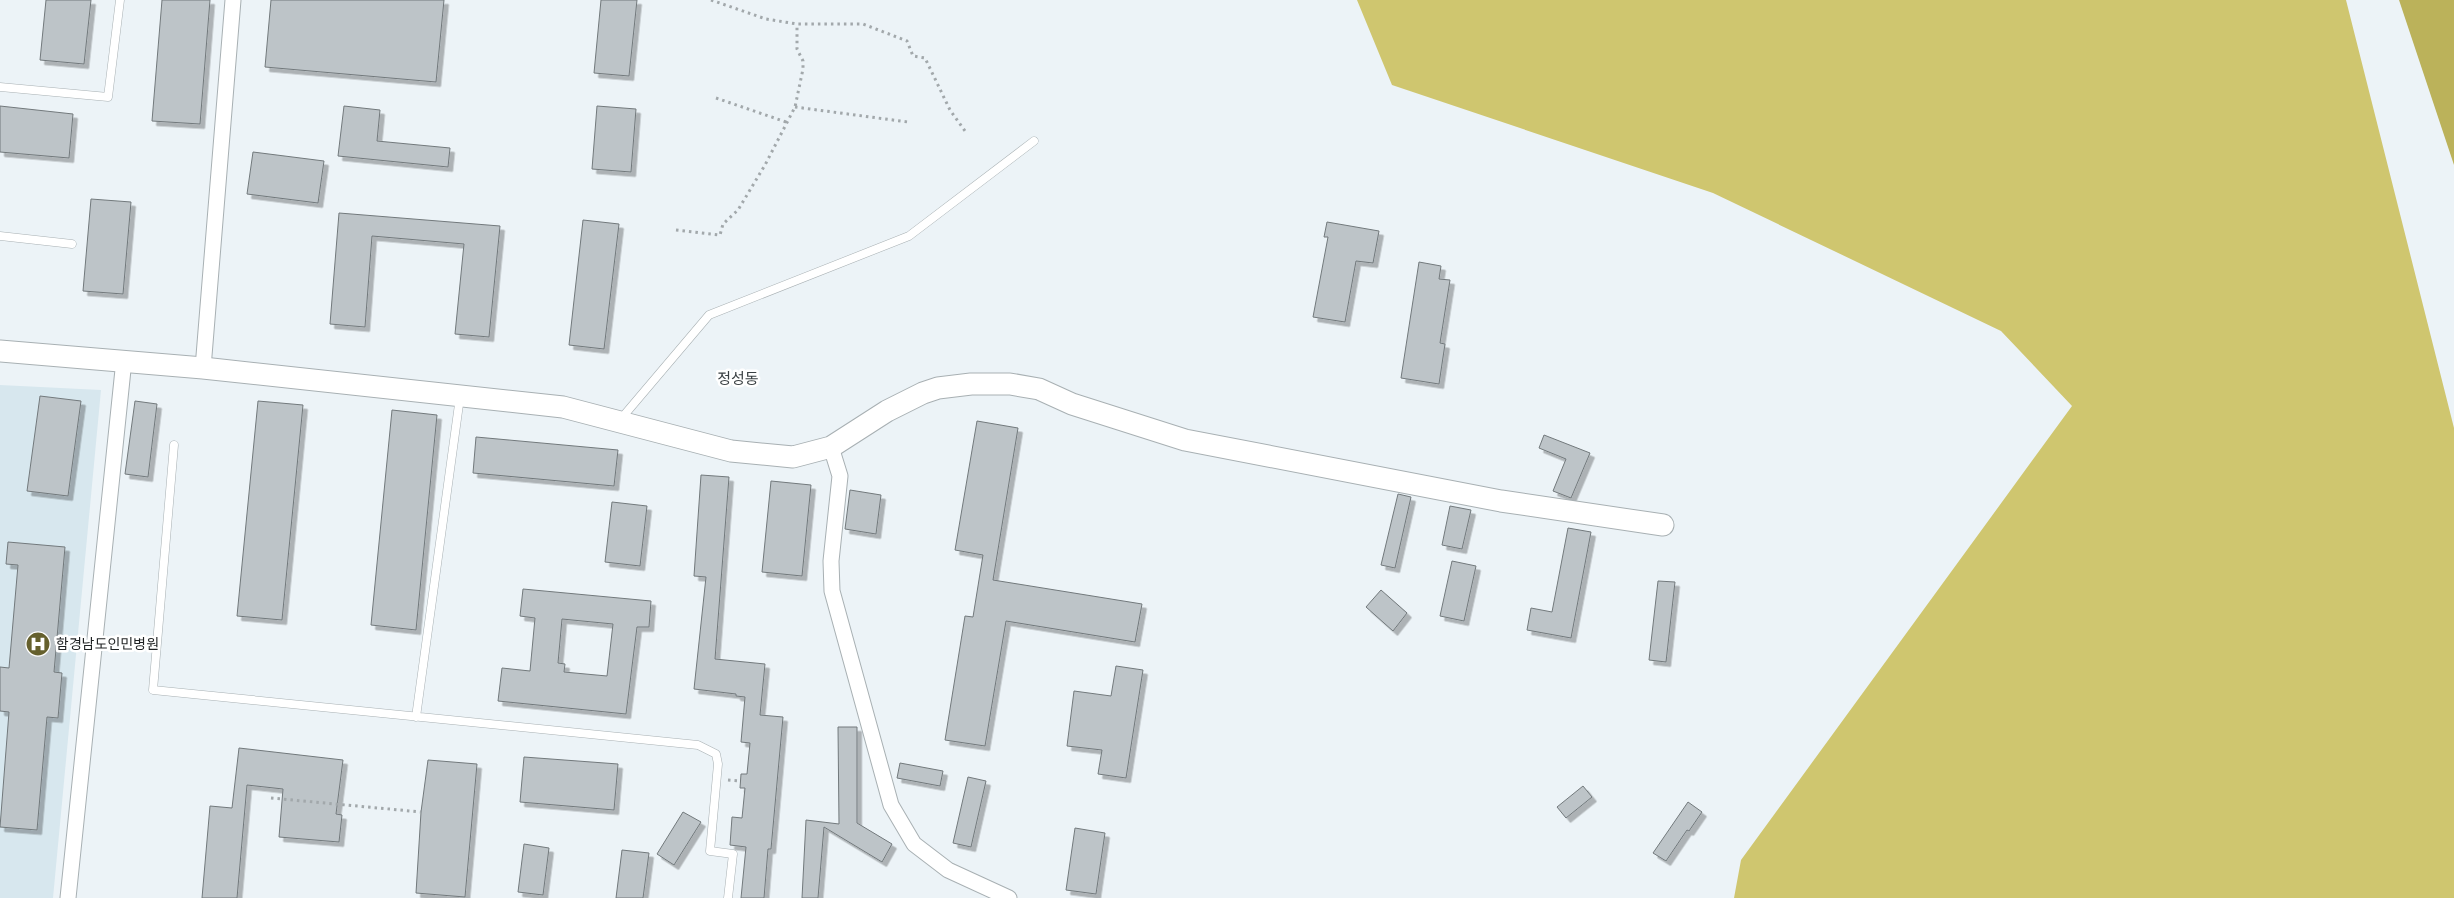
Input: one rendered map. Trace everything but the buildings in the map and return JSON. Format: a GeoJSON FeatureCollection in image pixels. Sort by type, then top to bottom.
{"type":"FeatureCollection","features":[{"type":"Feature","properties":{"kind":"street"},"geometry":{"type":"LineString","coordinates":[[203,368],[233,0]]}},
{"type":"Feature","properties":{"kind":"street"},"geometry":{"type":"LineString","coordinates":[[0,350],[124,360],[563,407],[620,420],[655,432],[731,451],[794,457],[831,447],[887,411],[923,393],[938,388],[971,384],[1010,384],[1038,389],[1072,404],[1185,440],[1501,501],[1662,525]]}},
{"type":"Feature","properties":{"kind":"street"},"geometry":{"type":"LineString","coordinates":[[68,898],[124,360]]}},
{"type":"Feature","properties":{"kind":"street"},"geometry":{"type":"LineString","coordinates":[[831,447],[840,476],[830,561],[832,591],[891,805],[914,844],[948,870],[1009,898]]}},
{"type":"Feature","properties":{"kind":"lane"},"geometry":{"type":"LineString","coordinates":[[0,88],[108,97],[120,0]]}},
{"type":"Feature","properties":{"kind":"lane"},"geometry":{"type":"LineString","coordinates":[[620,420],[709,315],[909,236],[1034,141]]}},
{"type":"Feature","properties":{"kind":"lane"},"geometry":{"type":"LineString","coordinates":[[0,236],[72,244]]}},
{"type":"Feature","properties":{"kind":"lane"},"geometry":{"type":"LineString","coordinates":[[416,716],[460,396]]}},
{"type":"Feature","properties":{"kind":"lane"},"geometry":{"type":"LineString","coordinates":[[174,445],[153,690],[698,745],[707,748],[716,754],[718,764],[710,851],[733,854],[728,898]]}},
{"type":"Feature","properties":{"kind":"path"},"geometry":{"type":"LineString","coordinates":[[711,0],[750,16],[797,24],[863,24],[908,41],[913,56],[925,58],[950,110],[965,131]]}},
{"type":"Feature","properties":{"kind":"path"},"geometry":{"type":"LineString","coordinates":[[676,230],[720,235],[723,224],[738,210],[789,123],[795,107],[803,69],[797,48],[797,24]]}},
{"type":"Feature","properties":{"kind":"path"},"geometry":{"type":"LineString","coordinates":[[716,98],[789,123]]}},
{"type":"Feature","properties":{"kind":"path"},"geometry":{"type":"LineString","coordinates":[[795,107],[908,122]]}},
{"type":"Feature","properties":{"kind":"path"},"geometry":{"type":"LineString","coordinates":[[271,798],[421,812]]}},
{"type":"Feature","properties":{"kind":"shaded area"},"geometry":{"type":"Polygon","coordinates":[[[1357,0],[2346,0],[2454,428],[2454,898],[1734,898],[1741,860],[2072,406],[2001,331],[1713,193],[1392,85],[1357,0]]]}},
{"type":"Feature","properties":{"kind":"shaded area"},"geometry":{"type":"Polygon","coordinates":[[[2399,0],[2454,0],[2454,165],[2399,0]]]}},
{"type":"Feature","properties":{"kind":"shaded area","name":"함경남도인민병원"},"geometry":{"type":"Polygon","coordinates":[[[0,385],[101,390],[53,898],[0,898],[0,385]]]}},
{"type":"Feature","properties":{"kind":"place","name":"함경남도인민병원"},"geometry":{"type":"Point","coordinates":[38,644]}},
{"type":"Feature","properties":{"kind":"district","name":"정성동"},"geometry":{"type":"Point","coordinates":[738,379]}}]}
